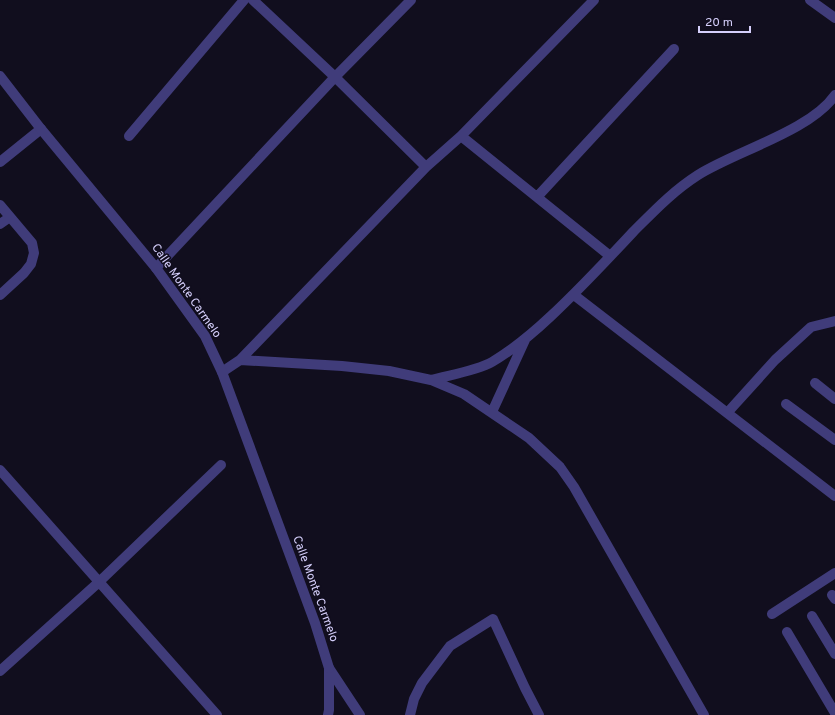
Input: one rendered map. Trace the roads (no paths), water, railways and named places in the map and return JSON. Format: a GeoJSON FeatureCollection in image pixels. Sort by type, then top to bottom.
{"type":"FeatureCollection","features":[{"type":"Feature","properties":{"kind":"street"},"geometry":{"type":"LineString","coordinates":[[128,136],[244,0]]}},
{"type":"Feature","properties":{"kind":"street"},"geometry":{"type":"LineString","coordinates":[[253,0],[335,77],[426,167]]}},
{"type":"Feature","properties":{"kind":"street"},"geometry":{"type":"LineString","coordinates":[[156,268],[335,77],[411,0]]}},
{"type":"Feature","properties":{"kind":"street"},"geometry":{"type":"LineString","coordinates":[[222,372],[240,360],[426,167],[461,136],[594,0]]}},
{"type":"Feature","properties":{"kind":"street"},"geometry":{"type":"LineString","coordinates":[[810,0],[835,18]]}},
{"type":"Feature","properties":{"kind":"street"},"geometry":{"type":"LineString","coordinates":[[537,197],[674,49]]}},
{"type":"Feature","properties":{"kind":"street","name":"Calle Monte Carmelo"},"geometry":{"type":"LineString","coordinates":[[0,76],[41,129],[156,268],[204,336],[222,372],[315,623],[329,668]]}},
{"type":"Feature","properties":{"kind":"street"},"geometry":{"type":"LineString","coordinates":[[431,380],[463,372],[490,362],[525,340],[574,295],[667,197],[698,175],[729,158],[793,128],[833,102]]}},
{"type":"Feature","properties":{"kind":"street"},"geometry":{"type":"LineString","coordinates":[[0,162],[41,129]]}},
{"type":"Feature","properties":{"kind":"street"},"geometry":{"type":"LineString","coordinates":[[461,136],[610,256]]}},
{"type":"Feature","properties":{"kind":"street"},"geometry":{"type":"LineString","coordinates":[[0,205],[32,243],[34,252],[31,264],[24,273],[0,296]]}},
{"type":"Feature","properties":{"kind":"street"},"geometry":{"type":"LineString","coordinates":[[0,224],[10,217]]}},
{"type":"Feature","properties":{"kind":"street"},"geometry":{"type":"LineString","coordinates":[[574,295],[728,412],[835,496]]}},
{"type":"Feature","properties":{"kind":"street"},"geometry":{"type":"LineString","coordinates":[[728,412],[775,360],[811,327],[835,321]]}},
{"type":"Feature","properties":{"kind":"street"},"geometry":{"type":"LineString","coordinates":[[492,412],[525,340]]}},
{"type":"Feature","properties":{"kind":"street"},"geometry":{"type":"LineString","coordinates":[[240,360],[342,366],[389,371],[431,380],[464,394],[529,438],[560,467],[578,494],[704,715]]}},
{"type":"Feature","properties":{"kind":"street"},"geometry":{"type":"LineString","coordinates":[[815,383],[835,399]]}},
{"type":"Feature","properties":{"kind":"street"},"geometry":{"type":"LineString","coordinates":[[786,404],[835,440]]}},
{"type":"Feature","properties":{"kind":"street"},"geometry":{"type":"LineString","coordinates":[[0,671],[99,582],[221,465]]}},
{"type":"Feature","properties":{"kind":"street"},"geometry":{"type":"LineString","coordinates":[[0,470],[217,715]]}},
{"type":"Feature","properties":{"kind":"street"},"geometry":{"type":"LineString","coordinates":[[772,614],[835,574]]}},
{"type":"Feature","properties":{"kind":"street"},"geometry":{"type":"LineString","coordinates":[[812,616],[835,654]]}},
{"type":"Feature","properties":{"kind":"street"},"geometry":{"type":"LineString","coordinates":[[410,715],[414,699],[422,683],[450,646],[493,618],[539,715]]}},
{"type":"Feature","properties":{"kind":"street"},"geometry":{"type":"LineString","coordinates":[[787,632],[835,711]]}},
{"type":"Feature","properties":{"kind":"street"},"geometry":{"type":"LineString","coordinates":[[328,715],[329,668]]}},
{"type":"Feature","properties":{"kind":"street"},"geometry":{"type":"LineString","coordinates":[[329,668],[360,715]]}}]}
